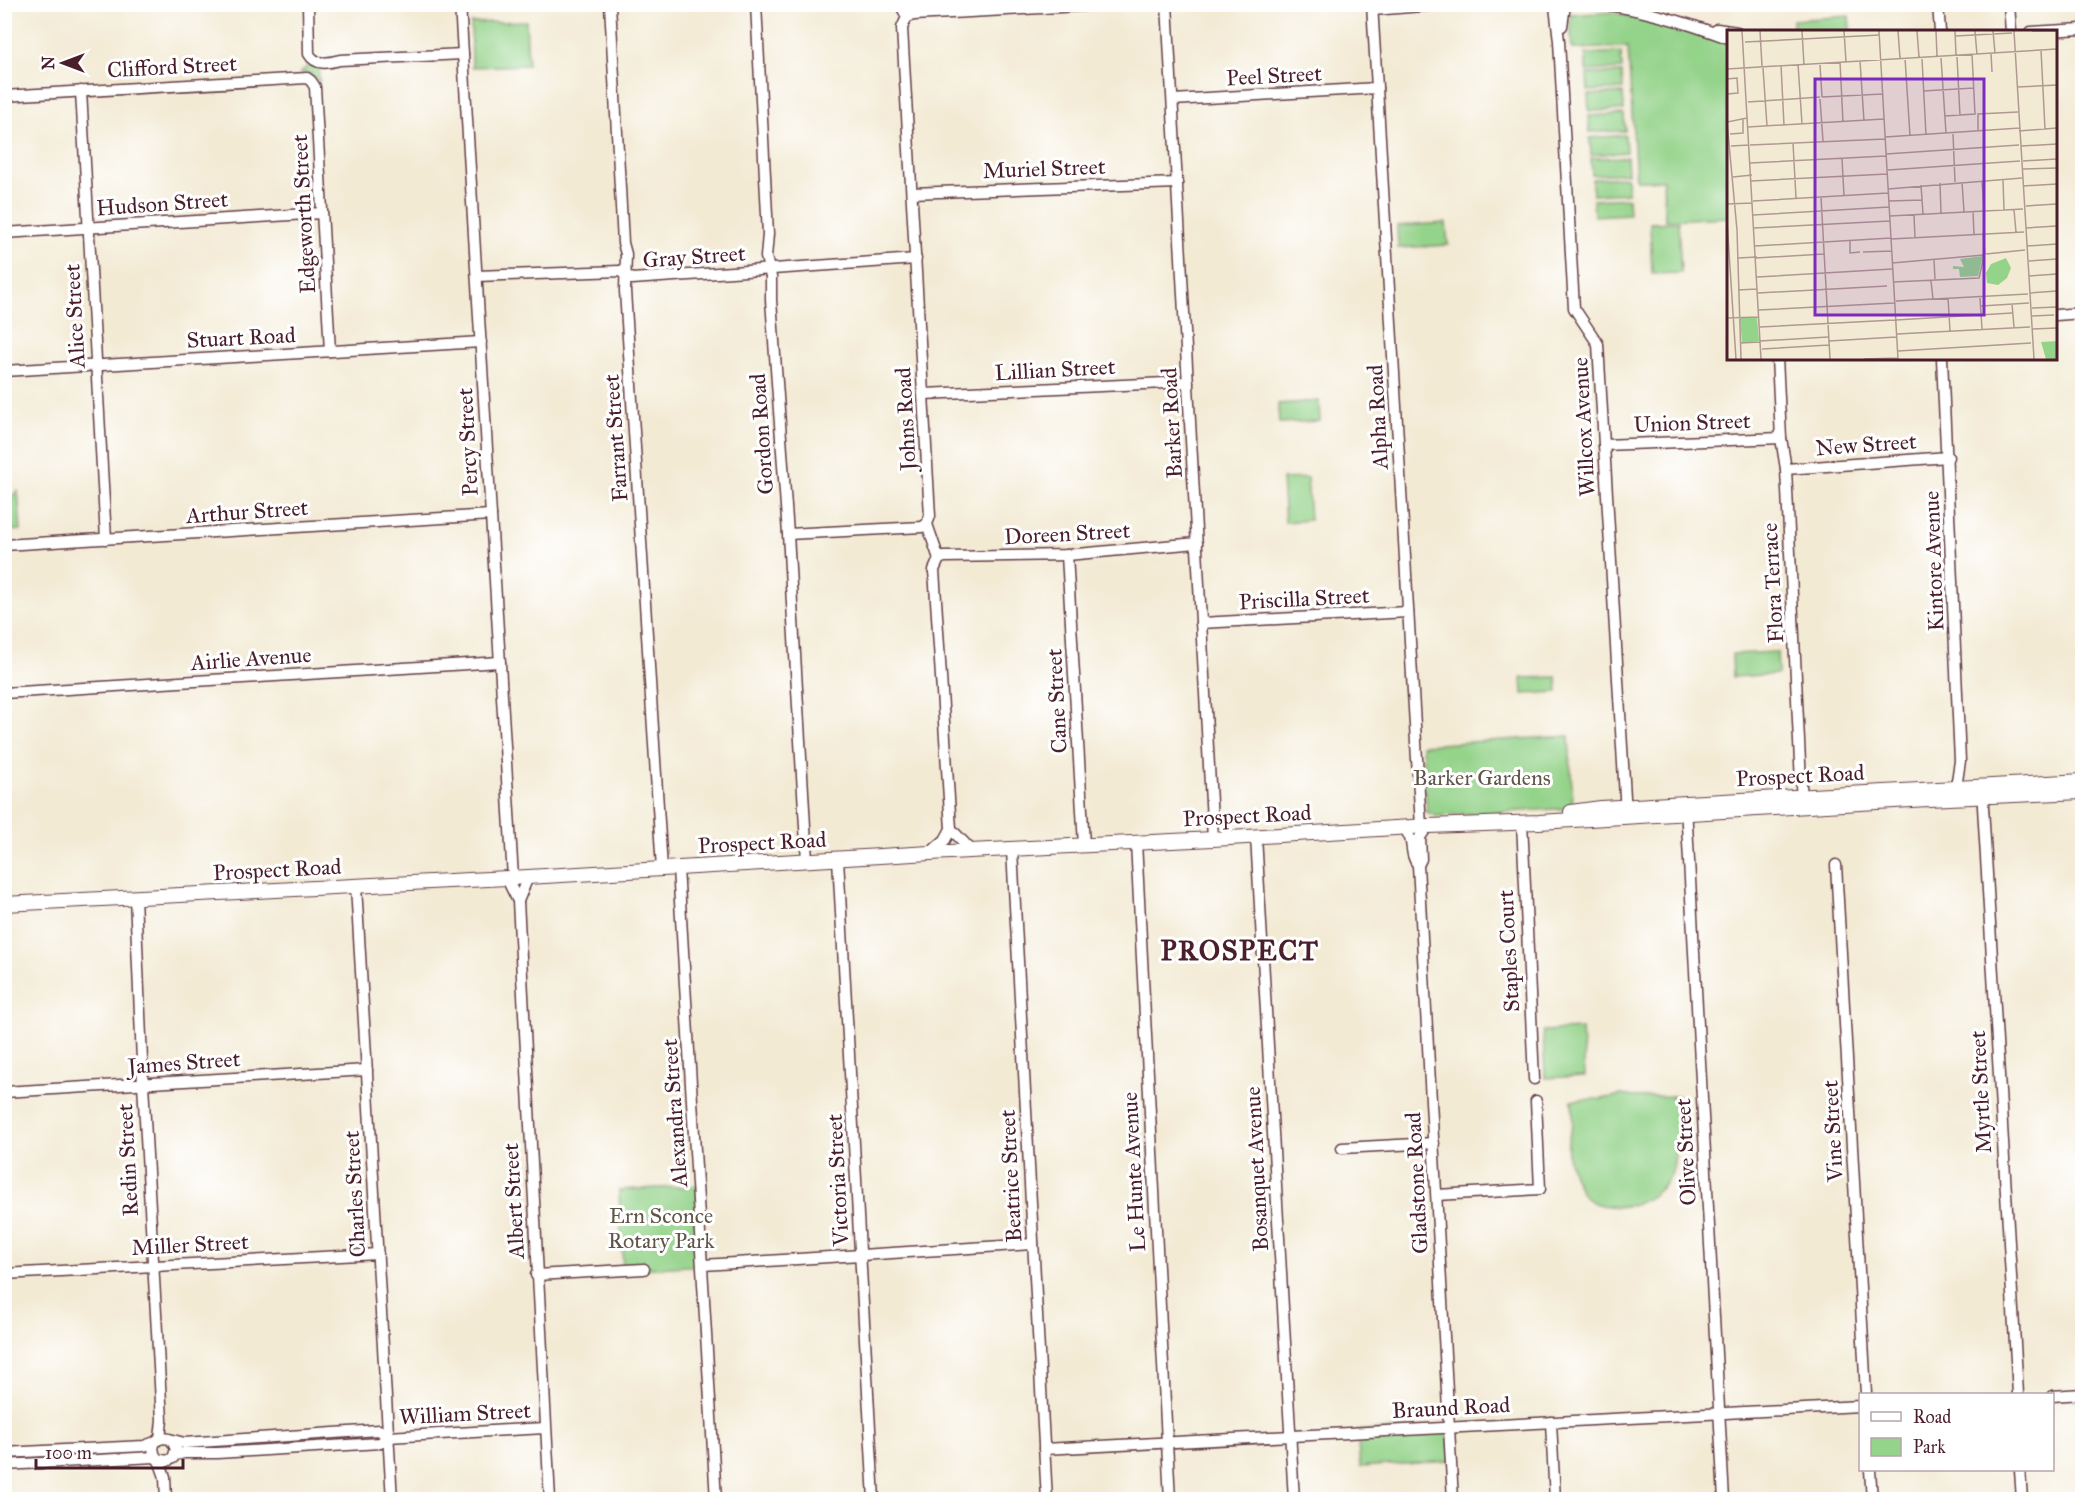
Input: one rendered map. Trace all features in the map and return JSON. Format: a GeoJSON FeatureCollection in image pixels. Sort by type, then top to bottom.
{"type":"FeatureCollection","features":[{"type":"Feature","properties":{"kind":"main road","name":"Prospect Road"},"geometry":{"type":"LineString","coordinates":[[4,904],[1522,822],[1561,814],[1801,802],[2082,781]]}},
{"type":"Feature","properties":{"kind":"main road","name":"Prospect Road"},"geometry":{"type":"LineString","coordinates":[[1801,802],[1953,788],[2082,792]]}},
{"type":"Feature","properties":{"kind":"street"},"geometry":{"type":"LineString","coordinates":[[308,4],[309,54],[315,61],[323,63],[340,60],[463,54]]}},
{"type":"Feature","properties":{"kind":"street","name":"Percy Street"},"geometry":{"type":"LineString","coordinates":[[460,4],[500,662],[509,878]]}},
{"type":"Feature","properties":{"kind":"street","name":"Farrant Street"},"geometry":{"type":"LineString","coordinates":[[610,4],[625,291],[662,869]]}},
{"type":"Feature","properties":{"kind":"street","name":"Gordon Road"},"geometry":{"type":"LineString","coordinates":[[756,4],[768,234],[766,257],[771,277],[807,861]]}},
{"type":"Feature","properties":{"kind":"street"},"geometry":{"type":"LineString","coordinates":[[900,4],[907,17],[1117,4]]}},
{"type":"Feature","properties":{"kind":"street","name":"Barker Road"},"geometry":{"type":"LineString","coordinates":[[1167,4],[1214,839]]}},
{"type":"Feature","properties":{"kind":"street"},"geometry":{"type":"LineString","coordinates":[[1372,7],[1446,4]]}},
{"type":"Feature","properties":{"kind":"street"},"geometry":{"type":"LineString","coordinates":[[1602,4],[1702,28],[1727,38]]}},
{"type":"Feature","properties":{"kind":"street"},"geometry":{"type":"LineString","coordinates":[[1938,4],[1940,30]]}},
{"type":"Feature","properties":{"kind":"street"},"geometry":{"type":"LineString","coordinates":[[2009,4],[2011,30]]}},
{"type":"Feature","properties":{"kind":"street","name":"Willcox Avenue"},"geometry":{"type":"LineString","coordinates":[[1560,5],[1559,41],[1574,308],[1598,344],[1626,812]]}},
{"type":"Feature","properties":{"kind":"street","name":"Alpha Road"},"geometry":{"type":"LineString","coordinates":[[1372,7],[1408,612],[1424,826]]}},
{"type":"Feature","properties":{"kind":"street","name":"Johns Road"},"geometry":{"type":"LineString","coordinates":[[907,17],[902,28],[924,394],[930,516],[927,524],[939,560],[934,570],[951,829]]}},
{"type":"Feature","properties":{"kind":"street"},"geometry":{"type":"LineString","coordinates":[[1702,28],[1727,31]]}},
{"type":"Feature","properties":{"kind":"street"},"geometry":{"type":"LineString","coordinates":[[2056,30],[2082,28]]}},
{"type":"Feature","properties":{"kind":"street","name":"Clifford Street"},"geometry":{"type":"LineString","coordinates":[[4,96],[307,78]]}},
{"type":"Feature","properties":{"kind":"street","name":"Edgeworth Street"},"geometry":{"type":"LineString","coordinates":[[307,78],[315,87],[330,351]]}},
{"type":"Feature","properties":{"kind":"street","name":"Peel Street"},"geometry":{"type":"LineString","coordinates":[[1173,100],[1377,88]]}},
{"type":"Feature","properties":{"kind":"street","name":"Alice Street"},"geometry":{"type":"LineString","coordinates":[[81,91],[106,539]]}},
{"type":"Feature","properties":{"kind":"street","name":"Muriel Street"},"geometry":{"type":"LineString","coordinates":[[912,193],[1177,183]]}},
{"type":"Feature","properties":{"kind":"street","name":"Hudson Street"},"geometry":{"type":"LineString","coordinates":[[4,232],[322,213]]}},
{"type":"Feature","properties":{"kind":"street","name":"Gray Street"},"geometry":{"type":"LineString","coordinates":[[477,276],[620,271],[633,279],[916,260]]}},
{"type":"Feature","properties":{"kind":"street"},"geometry":{"type":"LineString","coordinates":[[2057,315],[2082,313]]}},
{"type":"Feature","properties":{"kind":"street","name":"Stuart Road"},"geometry":{"type":"LineString","coordinates":[[4,371],[480,342]]}},
{"type":"Feature","properties":{"kind":"street","name":"Flora Terrace"},"geometry":{"type":"LineString","coordinates":[[1777,360],[1781,438],[1786,469],[1801,802]]}},
{"type":"Feature","properties":{"kind":"street","name":"Kintore Avenue"},"geometry":{"type":"LineString","coordinates":[[1942,360],[1960,761],[1957,781],[1953,788]]}},
{"type":"Feature","properties":{"kind":"street","name":"Lillian Street"},"geometry":{"type":"LineString","coordinates":[[924,394],[1188,382]]}},
{"type":"Feature","properties":{"kind":"street","name":"Union Street"},"geometry":{"type":"LineString","coordinates":[[1604,446],[1781,438]]}},
{"type":"Feature","properties":{"kind":"street","name":"New Street"},"geometry":{"type":"LineString","coordinates":[[1786,469],[1948,457]]}},
{"type":"Feature","properties":{"kind":"street","name":"Arthur Street"},"geometry":{"type":"LineString","coordinates":[[4,545],[491,515]]}},
{"type":"Feature","properties":{"kind":"street"},"geometry":{"type":"LineString","coordinates":[[788,534],[921,527],[927,524]]}},
{"type":"Feature","properties":{"kind":"street","name":"Doreen Street"},"geometry":{"type":"LineString","coordinates":[[939,560],[944,557],[1067,555],[1197,543]]}},
{"type":"Feature","properties":{"kind":"street","name":"Cane Street"},"geometry":{"type":"LineString","coordinates":[[1067,555],[1084,845]]}},
{"type":"Feature","properties":{"kind":"street","name":"Priscilla Street"},"geometry":{"type":"LineString","coordinates":[[1201,623],[1408,612]]}},
{"type":"Feature","properties":{"kind":"street","name":"Airlie Avenue"},"geometry":{"type":"LineString","coordinates":[[4,693],[500,662]]}},
{"type":"Feature","properties":{"kind":"street","name":"Kintore Avenue"},"geometry":{"type":"LineString","coordinates":[[1960,761],[1978,790]]}},
{"type":"Feature","properties":{"kind":"street","name":"Myrtle Street"},"geometry":{"type":"LineString","coordinates":[[1978,790],[2018,1393]]}},
{"type":"Feature","properties":{"kind":"street","name":"Olive Street"},"geometry":{"type":"LineString","coordinates":[[1687,808],[1724,1500]]}},
{"type":"Feature","properties":{"kind":"street","name":"Staples Court"},"geometry":{"type":"LineString","coordinates":[[1522,822],[1534,1079]]}},
{"type":"Feature","properties":{"kind":"street","name":"Gladstone Road"},"geometry":{"type":"LineString","coordinates":[[1424,826],[1420,837],[1421,859],[1418,865],[1453,1500]]}},
{"type":"Feature","properties":{"kind":"street","name":"Gladstone Road"},"geometry":{"type":"LineString","coordinates":[[1404,828],[1411,836],[1414,860],[1418,865]]}},
{"type":"Feature","properties":{"kind":"street"},"geometry":{"type":"LineString","coordinates":[[930,853],[945,840],[951,829],[971,850]]}},
{"type":"Feature","properties":{"kind":"street","name":"Bosanquet Avenue"},"geometry":{"type":"LineString","coordinates":[[1256,836],[1294,1500]]}},
{"type":"Feature","properties":{"kind":"street","name":"Le Hunte Avenue"},"geometry":{"type":"LineString","coordinates":[[1136,842],[1170,1500]]}},
{"type":"Feature","properties":{"kind":"street","name":"Beatrice Street"},"geometry":{"type":"LineString","coordinates":[[1012,849],[1047,1500]]}},
{"type":"Feature","properties":{"kind":"street","name":"Victoria Street"},"geometry":{"type":"LineString","coordinates":[[838,859],[874,1500]]}},
{"type":"Feature","properties":{"kind":"street","name":"Vine Street"},"geometry":{"type":"LineString","coordinates":[[1836,866],[1866,1393]]}},
{"type":"Feature","properties":{"kind":"street","name":"Alexandra Street"},"geometry":{"type":"LineString","coordinates":[[678,868],[716,1500]]}},
{"type":"Feature","properties":{"kind":"street","name":"Albert Street"},"geometry":{"type":"LineString","coordinates":[[518,901],[528,877]]}},
{"type":"Feature","properties":{"kind":"street","name":"Albert Street"},"geometry":{"type":"LineString","coordinates":[[509,878],[518,901],[549,1500]]}},
{"type":"Feature","properties":{"kind":"street","name":"Charles Street"},"geometry":{"type":"LineString","coordinates":[[356,886],[392,1500]]}},
{"type":"Feature","properties":{"kind":"street","name":"Redin Street"},"geometry":{"type":"LineString","coordinates":[[135,897],[143,1084],[164,1440]]}},
{"type":"Feature","properties":{"kind":"street","name":"James Street"},"geometry":{"type":"LineString","coordinates":[[4,1092],[367,1070]]}},
{"type":"Feature","properties":{"kind":"street"},"geometry":{"type":"LineString","coordinates":[[1437,1195],[1540,1189],[1536,1101]]}},
{"type":"Feature","properties":{"kind":"street"},"geometry":{"type":"LineString","coordinates":[[1342,1148],[1434,1143]]}},
{"type":"Feature","properties":{"kind":"street"},"geometry":{"type":"LineString","coordinates":[[703,1265],[1033,1245]]}},
{"type":"Feature","properties":{"kind":"street","name":"Miller Street"},"geometry":{"type":"LineString","coordinates":[[4,1274],[378,1254]]}},
{"type":"Feature","properties":{"kind":"street"},"geometry":{"type":"LineString","coordinates":[[536,1275],[644,1269]]}},
{"type":"Feature","properties":{"kind":"street"},"geometry":{"type":"LineString","coordinates":[[2054,1396],[2082,1394]]}},
{"type":"Feature","properties":{"kind":"street","name":"Braund Road"},"geometry":{"type":"LineString","coordinates":[[1044,1449],[1859,1406]]}},
{"type":"Feature","properties":{"kind":"street"},"geometry":{"type":"LineString","coordinates":[[1551,1422],[1555,1500]]}},
{"type":"Feature","properties":{"kind":"street","name":"William Street"},"geometry":{"type":"LineString","coordinates":[[4,1464],[165,1458],[184,1453],[380,1443],[388,1437],[545,1428]]}},
{"type":"Feature","properties":{"kind":"street","name":"William Street"},"geometry":{"type":"LineString","coordinates":[[4,1453],[144,1446],[164,1440],[184,1443],[379,1430],[388,1437]]}},
{"type":"Feature","properties":{"kind":"street"},"geometry":{"type":"LineString","coordinates":[[164,1440],[176,1449],[165,1458],[153,1449],[164,1440]]}},
{"type":"Feature","properties":{"kind":"street"},"geometry":{"type":"LineString","coordinates":[[165,1458],[166,1500]]}},
{"type":"Feature","properties":{"kind":"street"},"geometry":{"type":"LineString","coordinates":[[1870,1471],[1872,1500]]}},
{"type":"Feature","properties":{"kind":"street"},"geometry":{"type":"LineString","coordinates":[[2020,1471],[2022,1500]]}},
{"type":"Feature","properties":{"kind":"green space"},"geometry":{"type":"Polygon","coordinates":[[[1612,12],[1727,40],[1727,217],[1665,220],[1663,180],[1636,180],[1628,47],[1572,49],[1570,15],[1612,12]]]}},
{"type":"Feature","properties":{"kind":"green space"},"geometry":{"type":"Polygon","coordinates":[[[1849,16],[1850,30],[1793,30],[1793,20],[1849,16]]]}},
{"type":"Feature","properties":{"kind":"green space"},"geometry":{"type":"Polygon","coordinates":[[[526,21],[528,65],[472,67],[471,23],[526,21]]]}},
{"type":"Feature","properties":{"kind":"green space"},"geometry":{"type":"Polygon","coordinates":[[[1621,52],[1622,69],[1586,71],[1586,54],[1621,52]]]}},
{"type":"Feature","properties":{"kind":"green space"},"geometry":{"type":"Polygon","coordinates":[[[308,58],[322,67],[319,71],[319,83],[311,74],[301,73],[307,66],[308,58]]]}},
{"type":"Feature","properties":{"kind":"green space"},"geometry":{"type":"Polygon","coordinates":[[[1622,73],[1623,89],[1588,91],[1587,74],[1622,73]]]}},
{"type":"Feature","properties":{"kind":"green space"},"geometry":{"type":"Polygon","coordinates":[[[1623,93],[1624,110],[1589,111],[1588,95],[1623,93]]]}},
{"type":"Feature","properties":{"kind":"green space"},"geometry":{"type":"Polygon","coordinates":[[[1624,114],[1625,131],[1589,132],[1589,116],[1624,114]]]}},
{"type":"Feature","properties":{"kind":"green space"},"geometry":{"type":"Polygon","coordinates":[[[1625,135],[1626,152],[1591,155],[1590,138],[1625,135]]]}},
{"type":"Feature","properties":{"kind":"green space"},"geometry":{"type":"Polygon","coordinates":[[[1627,157],[1628,173],[1592,175],[1591,158],[1627,157]]]}},
{"type":"Feature","properties":{"kind":"green space"},"geometry":{"type":"Polygon","coordinates":[[[1627,177],[1628,193],[1593,195],[1592,179],[1627,177]]]}},
{"type":"Feature","properties":{"kind":"green space"},"geometry":{"type":"Polygon","coordinates":[[[1628,198],[1629,214],[1594,216],[1593,200],[1628,198]]]}},
{"type":"Feature","properties":{"kind":"green space"},"geometry":{"type":"Polygon","coordinates":[[[1678,222],[1681,273],[1652,274],[1650,223],[1678,222]]]}},
{"type":"Feature","properties":{"kind":"green space"},"geometry":{"type":"Polygon","coordinates":[[[1446,223],[1448,245],[1398,248],[1397,226],[1446,223]]]}},
{"type":"Feature","properties":{"kind":"green space"},"geometry":{"type":"Polygon","coordinates":[[[1319,401],[1320,421],[1279,423],[1278,404],[1319,401]]]}},
{"type":"Feature","properties":{"kind":"green space"},"geometry":{"type":"Polygon","coordinates":[[[1307,478],[1310,520],[1285,522],[1282,479],[1307,478]]]}},
{"type":"Feature","properties":{"kind":"green space"},"geometry":{"type":"Polygon","coordinates":[[[18,491],[21,530],[5,531],[5,497],[9,498],[18,491]]]}},
{"type":"Feature","properties":{"kind":"green space"},"geometry":{"type":"Polygon","coordinates":[[[1777,652],[1778,674],[1733,677],[1732,654],[1777,652]]]}},
{"type":"Feature","properties":{"kind":"green space"},"geometry":{"type":"Polygon","coordinates":[[[1557,677],[1558,692],[1523,694],[1522,678],[1557,677]]]}},
{"type":"Feature","properties":{"kind":"green space","name":"Barker Gardens"},"geometry":{"type":"Polygon","coordinates":[[[1569,736],[1573,808],[1436,816],[1427,812],[1422,745],[1569,736]]]}},
{"type":"Feature","properties":{"kind":"green space"},"geometry":{"type":"Polygon","coordinates":[[[1582,1029],[1585,1076],[1545,1078],[1543,1031],[1582,1029]]]}},
{"type":"Feature","properties":{"kind":"green space"},"geometry":{"type":"Polygon","coordinates":[[[1621,1095],[1678,1096],[1680,1145],[1675,1145],[1674,1166],[1664,1185],[1647,1199],[1638,1203],[1614,1207],[1598,1204],[1584,1196],[1572,1172],[1568,1139],[1573,1123],[1572,1100],[1602,1099],[1621,1095]]]}},
{"type":"Feature","properties":{"kind":"green space","name":"Ern Sconce Rotary Park"},"geometry":{"type":"Polygon","coordinates":[[[698,1186],[703,1265],[623,1270],[619,1190],[698,1186]]]}},
{"type":"Feature","properties":{"kind":"green space"},"geometry":{"type":"Polygon","coordinates":[[[1449,1427],[1451,1461],[1360,1467],[1357,1431],[1449,1427]]]}},
{"type":"Feature","properties":{"kind":"district","name":"PROSPECT"},"geometry":{"type":"Point","coordinates":[1240,950]}}]}
